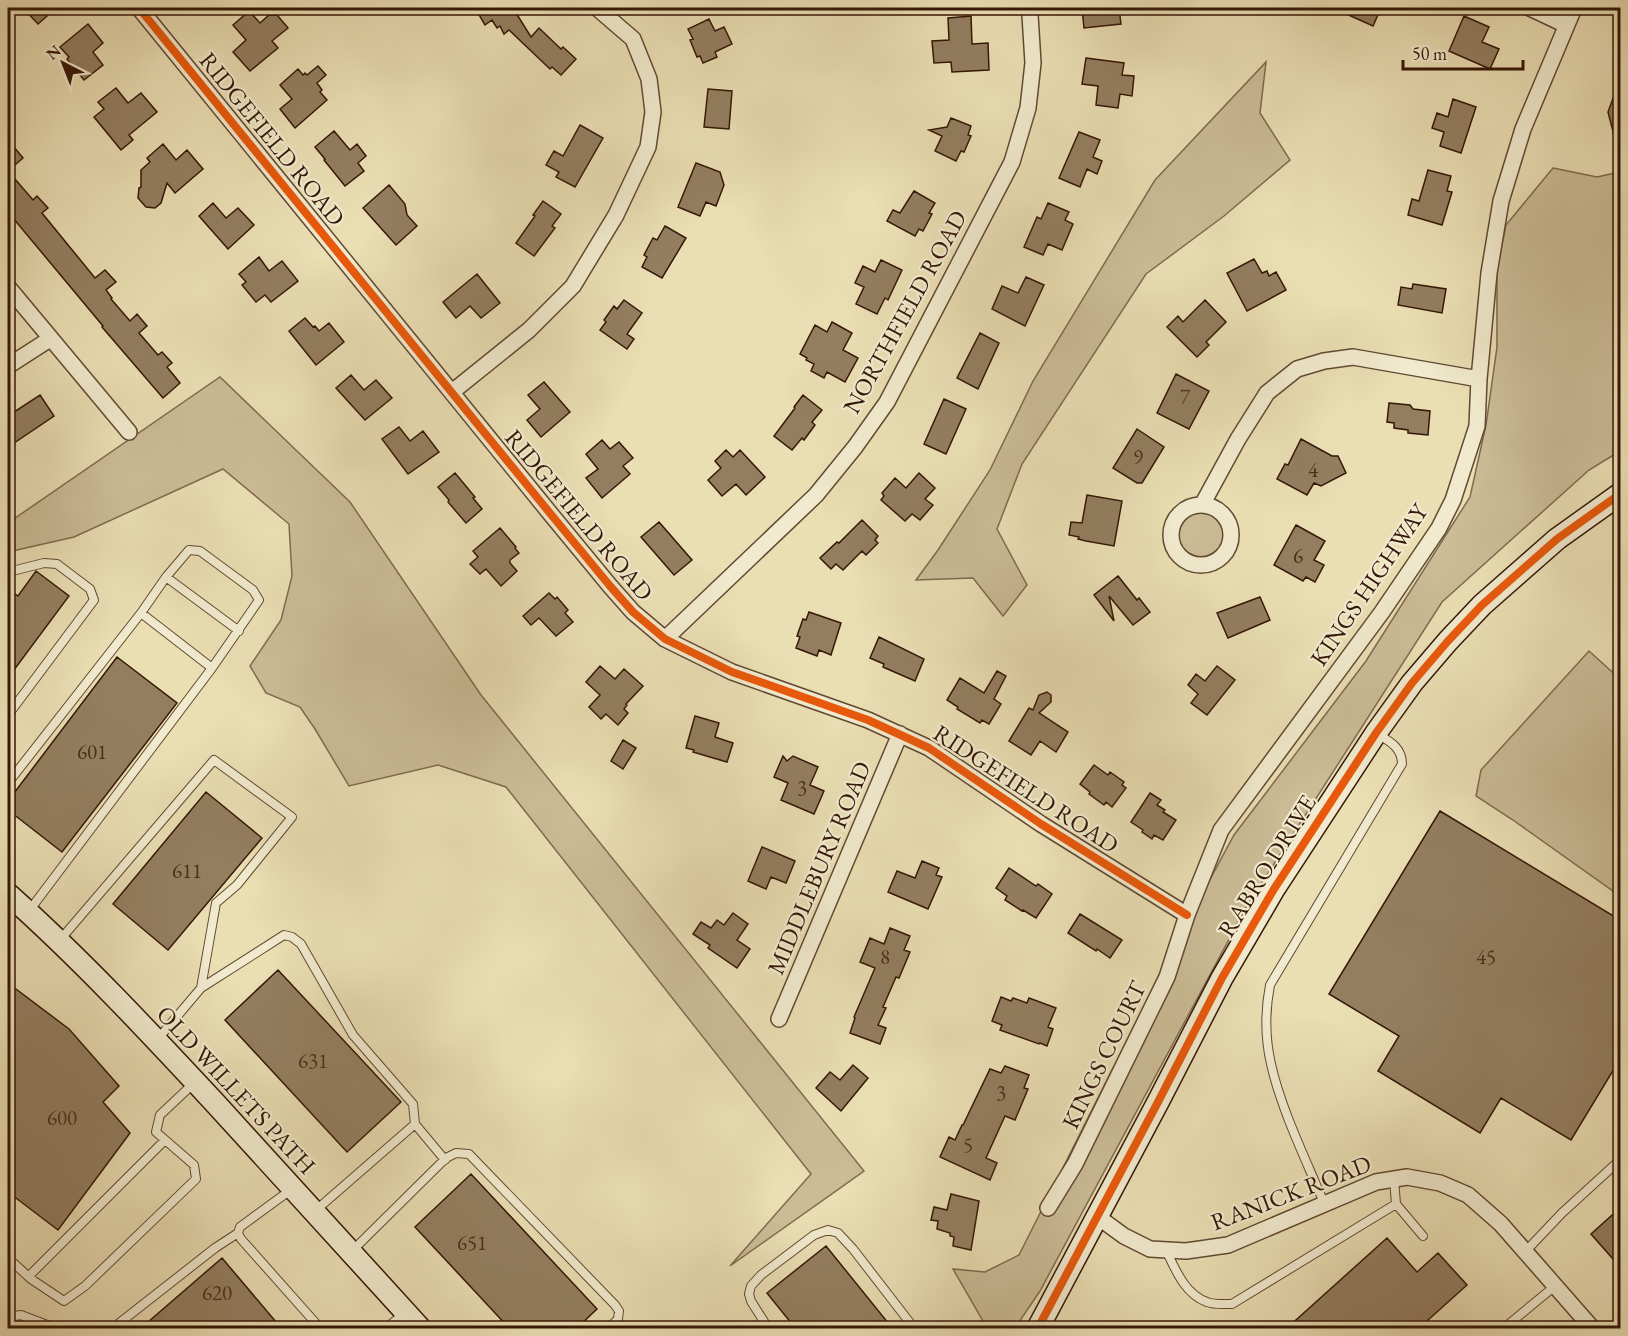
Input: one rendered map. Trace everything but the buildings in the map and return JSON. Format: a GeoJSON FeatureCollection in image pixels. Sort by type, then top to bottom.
{"type":"FeatureCollection","features":[{"type":"Feature","properties":{"kind":"main road","name":"RABRO DRIVE"},"geometry":{"type":"LineString","coordinates":[[1038,1329],[1222,978],[1274,889],[1376,733],[1412,683],[1498,589],[1557,539],[1620,494]]}},
{"type":"Feature","properties":{"kind":"main road","name":"OLD WILLETS PATH"},"geometry":{"type":"LineString","coordinates":[[8,894],[59,941],[156,1040],[294,1188],[420,1329]]}},
{"type":"Feature","properties":{"kind":"street","name":"RIDGEFIELD ROAD"},"geometry":{"type":"LineString","coordinates":[[140,8],[633,612],[665,639],[732,672],[868,720],[929,748],[1041,824],[1187,915]]}},
{"type":"Feature","properties":{"kind":"street"},"geometry":{"type":"LineString","coordinates":[[452,392],[529,330],[573,286],[616,215],[648,147],[653,112],[649,79],[633,39],[597,8]]}},
{"type":"Feature","properties":{"kind":"street","name":"NORTHFIELD ROAD"},"geometry":{"type":"LineString","coordinates":[[665,639],[816,495],[855,447],[887,402],[1012,162],[1028,108],[1034,63],[1029,8]]}},
{"type":"Feature","properties":{"kind":"street"},"geometry":{"type":"LineString","coordinates":[[1530,8],[1566,25]]}},
{"type":"Feature","properties":{"kind":"street","name":"KINGS HIGHWAY"},"geometry":{"type":"LineString","coordinates":[[1187,915],[1221,830],[1382,612],[1439,528],[1453,500],[1477,426],[1489,273],[1501,201],[1523,129],[1574,8]]}},
{"type":"Feature","properties":{"kind":"street"},"geometry":{"type":"LineString","coordinates":[[8,287],[129,432]]}},
{"type":"Feature","properties":{"kind":"street"},"geometry":{"type":"LineString","coordinates":[[8,366],[50,339]]}},
{"type":"Feature","properties":{"kind":"street"},"geometry":{"type":"LineString","coordinates":[[1202,505],[1238,439],[1267,393],[1298,369],[1324,361],[1353,357],[1479,379]]}},
{"type":"Feature","properties":{"kind":"street"},"geometry":{"type":"LineString","coordinates":[[1202,505],[1221,512],[1231,528],[1232,538],[1224,556],[1206,566],[1187,562],[1179,556],[1173,548],[1171,537],[1176,518],[1192,506],[1202,505]]}},
{"type":"Feature","properties":{"kind":"street","name":"MIDDLEBURY ROAD"},"geometry":{"type":"LineString","coordinates":[[780,1019],[900,734]]}},
{"type":"Feature","properties":{"kind":"street","name":"KINGS COURT"},"geometry":{"type":"LineString","coordinates":[[1048,1208],[1075,1164],[1167,976],[1187,915]]}},
{"type":"Feature","properties":{"kind":"street","name":"RANICK ROAD"},"geometry":{"type":"LineString","coordinates":[[1098,1217],[1124,1236],[1150,1250],[1186,1251],[1228,1245],[1376,1182],[1407,1177],[1440,1183],[1468,1195],[1501,1224],[1592,1329]]}},
{"type":"Feature","properties":{"kind":"lane"},"geometry":{"type":"LineString","coordinates":[[8,783],[189,550],[200,551],[254,590],[259,600],[213,668],[28,912]]}},
{"type":"Feature","properties":{"kind":"lane"},"geometry":{"type":"LineString","coordinates":[[8,572],[44,563],[57,564],[90,589],[94,600],[8,715]]}},
{"type":"Feature","properties":{"kind":"lane"},"geometry":{"type":"LineString","coordinates":[[166,577],[238,631]]}},
{"type":"Feature","properties":{"kind":"lane"},"geometry":{"type":"LineString","coordinates":[[141,613],[213,668]]}},
{"type":"Feature","properties":{"kind":"lane"},"geometry":{"type":"LineString","coordinates":[[1324,1203],[1285,1110],[1270,1064],[1266,1006],[1270,985],[1402,764],[1402,757],[1396,746],[1376,733]]}},
{"type":"Feature","properties":{"kind":"lane"},"geometry":{"type":"LineString","coordinates":[[59,941],[214,760],[292,817],[237,885],[216,903],[201,988]]}},
{"type":"Feature","properties":{"kind":"lane"},"geometry":{"type":"LineString","coordinates":[[156,1040],[201,988],[284,935],[292,937],[301,944],[353,1035],[413,1104],[415,1124],[444,1160]]}},
{"type":"Feature","properties":{"kind":"lane"},"geometry":{"type":"LineString","coordinates":[[8,1258],[29,1276],[64,1300],[85,1286],[196,1179],[194,1165],[156,1132],[160,1115],[195,1082]]}},
{"type":"Feature","properties":{"kind":"lane"},"geometry":{"type":"LineString","coordinates":[[315,1211],[415,1124]]}},
{"type":"Feature","properties":{"kind":"lane"},"geometry":{"type":"LineString","coordinates":[[29,1276],[165,1140]]}},
{"type":"Feature","properties":{"kind":"lane"},"geometry":{"type":"LineString","coordinates":[[351,1252],[444,1160],[456,1153],[469,1154],[615,1305],[619,1311],[618,1318],[609,1329]]}},
{"type":"Feature","properties":{"kind":"lane"},"geometry":{"type":"LineString","coordinates":[[1525,1252],[1562,1213],[1620,1160]]}},
{"type":"Feature","properties":{"kind":"lane"},"geometry":{"type":"LineString","coordinates":[[1394,1179],[1396,1204],[1423,1236]]}},
{"type":"Feature","properties":{"kind":"lane"},"geometry":{"type":"LineString","coordinates":[[113,1329],[215,1248],[238,1233],[240,1227],[294,1188]]}},
{"type":"Feature","properties":{"kind":"lane"},"geometry":{"type":"LineString","coordinates":[[1166,1250],[1179,1278],[1193,1294],[1209,1303],[1232,1304],[1396,1204]]}},
{"type":"Feature","properties":{"kind":"lane"},"geometry":{"type":"LineString","coordinates":[[768,1329],[751,1301],[749,1294],[751,1286],[761,1275],[814,1234],[828,1230],[838,1233],[853,1250],[914,1329]]}},
{"type":"Feature","properties":{"kind":"lane"},"geometry":{"type":"LineString","coordinates":[[238,1233],[320,1329]]}},
{"type":"Feature","properties":{"kind":"lane"},"geometry":{"type":"LineString","coordinates":[[1500,1329],[1555,1286]]}},
{"type":"Feature","properties":{"kind":"lane"},"geometry":{"type":"LineString","coordinates":[[386,1329],[406,1313]]}},
{"type":"Feature","properties":{"kind":"lane"},"geometry":{"type":"LineString","coordinates":[[8,1317],[21,1315],[55,1329]]}},
{"type":"Feature","properties":{"kind":"shaded area"},"geometry":{"type":"Polygon","coordinates":[[[1266,62],[1260,113],[1290,160],[1224,216],[1146,274],[1022,464],[997,529],[1027,585],[1003,616],[973,578],[916,580],[990,470],[1033,381],[1155,180],[1266,62]]]}},
{"type":"Feature","properties":{"kind":"shaded area"},"geometry":{"type":"Polygon","coordinates":[[[1553,168],[1597,177],[1620,172],[1620,451],[1589,470],[1442,602],[1247,906],[1040,1291],[1015,1328],[987,1328],[953,1269],[985,1272],[1019,1255],[1180,935],[1234,835],[1366,661],[1470,497],[1486,425],[1497,347],[1497,269],[1506,225],[1553,168]]]}},
{"type":"Feature","properties":{"kind":"shaded area"},"geometry":{"type":"Polygon","coordinates":[[[220,377],[350,502],[481,695],[864,1171],[730,1266],[811,1174],[506,787],[438,765],[349,786],[300,707],[266,693],[250,666],[281,620],[292,576],[289,524],[223,469],[74,537],[8,552],[8,523],[220,377]]]}},
{"type":"Feature","properties":{"kind":"shaded area"},"geometry":{"type":"Polygon","coordinates":[[[1202,510],[1216,514],[1224,522],[1228,536],[1224,550],[1216,558],[1202,562],[1188,558],[1180,550],[1176,536],[1180,522],[1188,514],[1202,510]]]}},
{"type":"Feature","properties":{"kind":"shaded area"},"geometry":{"type":"Polygon","coordinates":[[[1589,651],[1620,679],[1620,896],[1476,796],[1481,770],[1589,651]]]}},
{"type":"Feature","properties":{"kind":"cycle path"},"geometry":{"type":"LineString","coordinates":[[139,8],[633,612],[665,639],[732,672],[868,720],[929,748],[1041,824],[1187,915]]}},
{"type":"Feature","properties":{"kind":"cycle path"},"geometry":{"type":"LineString","coordinates":[[1038,1328],[1222,978],[1274,889],[1376,733],[1412,683],[1482,605],[1557,539],[1620,494]]}}]}
